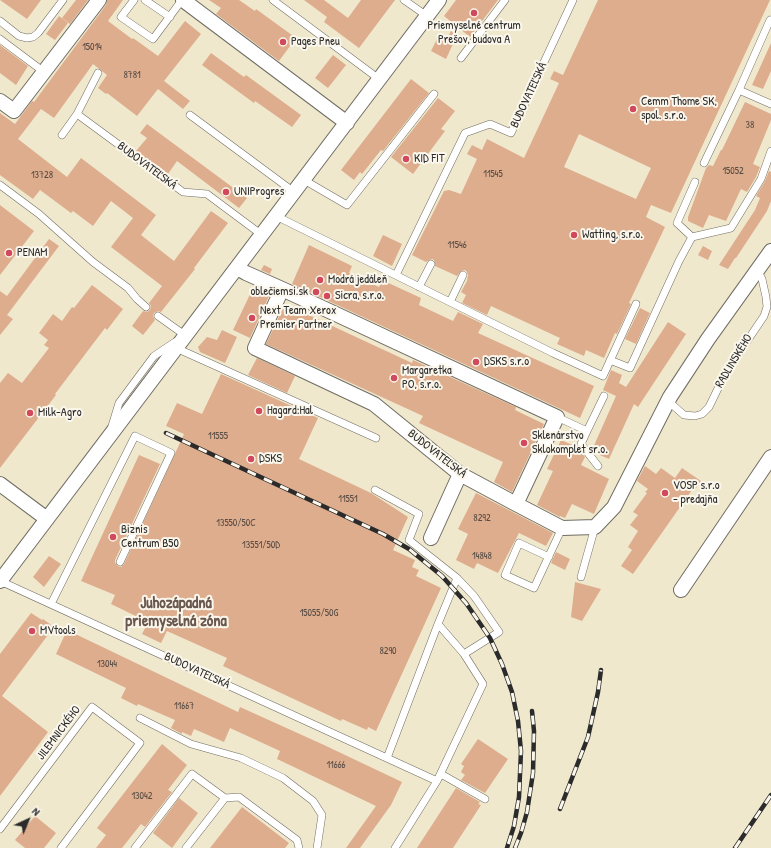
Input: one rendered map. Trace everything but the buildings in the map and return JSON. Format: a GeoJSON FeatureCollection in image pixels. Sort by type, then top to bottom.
{"type":"FeatureCollection","features":[{"type":"Feature","properties":{"kind":"street"},"geometry":{"type":"LineString","coordinates":[[0,101],[14,111],[99,0]]}},
{"type":"Feature","properties":{"kind":"street"},"geometry":{"type":"LineString","coordinates":[[182,0],[346,123]]}},
{"type":"Feature","properties":{"kind":"street","name":"BUDOVATEĽSKÁ"},"geometry":{"type":"LineString","coordinates":[[0,581],[436,6]]}},
{"type":"Feature","properties":{"kind":"street"},"geometry":{"type":"LineString","coordinates":[[562,528],[595,527],[614,507],[668,401],[708,339],[771,251]]}},
{"type":"Feature","properties":{"kind":"street"},"geometry":{"type":"LineString","coordinates":[[237,268],[557,417],[516,504]]}},
{"type":"Feature","properties":{"kind":"street","name":"BUDOVATEĽSKÁ"},"geometry":{"type":"LineString","coordinates":[[282,289],[255,348],[374,404],[460,474],[562,528]]}},
{"type":"Feature","properties":{"kind":"street"},"geometry":{"type":"LineString","coordinates":[[681,590],[771,457]]}},
{"type":"Feature","properties":{"kind":"street"},"geometry":{"type":"LineString","coordinates":[[431,538],[460,474]]}},
{"type":"Feature","properties":{"kind":"street"},"geometry":{"type":"LineString","coordinates":[[0,484],[47,519]]}},
{"type":"Feature","properties":{"kind":"lane"},"geometry":{"type":"LineString","coordinates":[[0,21],[19,36],[27,38],[33,37],[38,33],[63,0]]}},
{"type":"Feature","properties":{"kind":"lane"},"geometry":{"type":"LineString","coordinates":[[134,0],[121,17],[153,39],[182,0]]}},
{"type":"Feature","properties":{"kind":"lane"},"geometry":{"type":"LineString","coordinates":[[145,0],[170,16]]}},
{"type":"Feature","properties":{"kind":"lane"},"geometry":{"type":"LineString","coordinates":[[273,0],[380,79]]}},
{"type":"Feature","properties":{"kind":"lane","name":"BUDOVATEĽSKÁ"},"geometry":{"type":"LineString","coordinates":[[404,0],[436,6]]}},
{"type":"Feature","properties":{"kind":"lane"},"geometry":{"type":"LineString","coordinates":[[461,58],[506,0]]}},
{"type":"Feature","properties":{"kind":"lane","name":"BUDOVATEĽSKÁ"},"geometry":{"type":"LineString","coordinates":[[396,275],[466,133],[490,124],[511,133],[573,0]]}},
{"type":"Feature","properties":{"kind":"lane"},"geometry":{"type":"LineString","coordinates":[[704,163],[770,20],[771,21]]}},
{"type":"Feature","properties":{"kind":"lane"},"geometry":{"type":"LineString","coordinates":[[0,39],[44,72]]}},
{"type":"Feature","properties":{"kind":"lane"},"geometry":{"type":"LineString","coordinates":[[62,134],[77,114],[98,73]]}},
{"type":"Feature","properties":{"kind":"lane"},"geometry":{"type":"LineString","coordinates":[[739,90],[771,104]]}},
{"type":"Feature","properties":{"kind":"lane"},"geometry":{"type":"LineString","coordinates":[[304,180],[347,206],[434,94]]}},
{"type":"Feature","properties":{"kind":"lane","name":"BUDOVATEĽSKÁ"},"geometry":{"type":"LineString","coordinates":[[77,114],[183,192],[207,194],[262,235]]}},
{"type":"Feature","properties":{"kind":"lane"},"geometry":{"type":"LineString","coordinates":[[190,115],[294,192]]}},
{"type":"Feature","properties":{"kind":"lane"},"geometry":{"type":"LineString","coordinates":[[692,237],[731,228],[761,179],[771,151]]}},
{"type":"Feature","properties":{"kind":"lane"},"geometry":{"type":"LineString","coordinates":[[692,237],[677,223],[695,182]]}},
{"type":"Feature","properties":{"kind":"lane"},"geometry":{"type":"LineString","coordinates":[[0,185],[39,214],[93,262],[128,288],[146,307]]}},
{"type":"Feature","properties":{"kind":"lane"},"geometry":{"type":"LineString","coordinates":[[276,216],[553,353],[603,376],[636,304]]}},
{"type":"Feature","properties":{"kind":"lane"},"geometry":{"type":"LineString","coordinates":[[610,360],[630,368],[692,237]]}},
{"type":"Feature","properties":{"kind":"lane"},"geometry":{"type":"LineString","coordinates":[[419,287],[431,264]]}},
{"type":"Feature","properties":{"kind":"lane","name":"RADLINSKÉHO"},"geometry":{"type":"LineString","coordinates":[[668,401],[684,415],[695,416],[702,414],[709,407],[724,374],[764,316],[767,307],[766,297],[762,279],[757,270]]}},
{"type":"Feature","properties":{"kind":"lane"},"geometry":{"type":"LineString","coordinates":[[450,302],[463,275]]}},
{"type":"Feature","properties":{"kind":"lane"},"geometry":{"type":"LineString","coordinates":[[108,438],[120,403],[154,356],[186,336],[158,316]]}},
{"type":"Feature","properties":{"kind":"lane"},"geometry":{"type":"LineString","coordinates":[[176,348],[376,438]]}},
{"type":"Feature","properties":{"kind":"lane"},"geometry":{"type":"LineString","coordinates":[[598,466],[581,444],[604,396]]}},
{"type":"Feature","properties":{"kind":"lane"},"geometry":{"type":"LineString","coordinates":[[557,417],[587,431]]}},
{"type":"Feature","properties":{"kind":"lane"},"geometry":{"type":"LineString","coordinates":[[51,604],[135,436],[170,453],[120,562]]}},
{"type":"Feature","properties":{"kind":"lane"},"geometry":{"type":"LineString","coordinates":[[375,490],[419,514],[409,540],[457,578],[474,596],[488,614],[499,632],[464,654]]}},
{"type":"Feature","properties":{"kind":"lane"},"geometry":{"type":"LineString","coordinates":[[581,577],[595,527]]}},
{"type":"Feature","properties":{"kind":"lane"},"geometry":{"type":"LineString","coordinates":[[549,557],[519,543],[505,575],[534,588],[549,557],[562,528]]}},
{"type":"Feature","properties":{"kind":"lane"},"geometry":{"type":"LineString","coordinates":[[387,758],[457,578]]}},
{"type":"Feature","properties":{"kind":"lane","name":"BUDOVATEĽSKÁ"},"geometry":{"type":"LineString","coordinates":[[0,581],[437,781]]}},
{"type":"Feature","properties":{"kind":"lane"},"geometry":{"type":"LineString","coordinates":[[395,848],[437,781],[483,684],[464,654],[438,624]]}},
{"type":"Feature","properties":{"kind":"lane","name":"JILEMNICKÉHO"},"geometry":{"type":"LineString","coordinates":[[0,829],[92,707],[140,743],[61,848]]}},
{"type":"Feature","properties":{"kind":"lane"},"geometry":{"type":"LineString","coordinates":[[140,718],[191,744],[241,758],[282,778],[313,801],[322,815],[317,848]]}},
{"type":"Feature","properties":{"kind":"lane"},"geometry":{"type":"LineString","coordinates":[[135,848],[192,774],[225,798],[239,797],[297,840],[299,848]]}},
{"type":"Feature","properties":{"kind":"lane"},"geometry":{"type":"LineString","coordinates":[[440,774],[485,799]]}},
{"type":"Feature","properties":{"kind":"lane"},"geometry":{"type":"LineString","coordinates":[[186,848],[225,798]]}},
{"type":"Feature","properties":{"kind":"railway"},"geometry":{"type":"LineString","coordinates":[[166,433],[383,534],[409,549],[442,576],[466,603],[490,638],[502,664],[512,692],[518,721],[521,751],[519,797],[514,826],[507,848]]}},
{"type":"Feature","properties":{"kind":"railway"},"geometry":{"type":"LineString","coordinates":[[560,809],[588,737],[598,692],[601,670]]}},
{"type":"Feature","properties":{"kind":"railway"},"geometry":{"type":"LineString","coordinates":[[515,848],[527,812],[533,773],[534,731],[532,711]]}},
{"type":"Feature","properties":{"kind":"railway"},"geometry":{"type":"LineString","coordinates":[[735,848],[771,795]]}},
{"type":"Feature","properties":{"kind":"place","name":"Priemyselné centrum Prešov, budova A"},"geometry":{"type":"Point","coordinates":[474,13]}},
{"type":"Feature","properties":{"kind":"place","name":"Pages Pneu"},"geometry":{"type":"Point","coordinates":[283,42]}},
{"type":"Feature","properties":{"kind":"place","name":"Cemm Thome SK, spol. s.r.o."},"geometry":{"type":"Point","coordinates":[633,109]}},
{"type":"Feature","properties":{"kind":"place","name":"KID FIT"},"geometry":{"type":"Point","coordinates":[406,159]}},
{"type":"Feature","properties":{"kind":"place","name":"UNIProgres"},"geometry":{"type":"Point","coordinates":[226,192]}},
{"type":"Feature","properties":{"kind":"place","name":"Watting, s.r.o."},"geometry":{"type":"Point","coordinates":[574,235]}},
{"type":"Feature","properties":{"kind":"place","name":"PENAM"},"geometry":{"type":"Point","coordinates":[9,253]}},
{"type":"Feature","properties":{"kind":"place","name":"Modrá jedáleň"},"geometry":{"type":"Point","coordinates":[320,280]}},
{"type":"Feature","properties":{"kind":"place","name":"oblečiemsi.sk"},"geometry":{"type":"Point","coordinates":[316,292]}},
{"type":"Feature","properties":{"kind":"place","name":"Sicra, s.r.o."},"geometry":{"type":"Point","coordinates":[327,296]}},
{"type":"Feature","properties":{"kind":"place","name":"Next Team Xerox Premier Partner"},"geometry":{"type":"Point","coordinates":[252,318]}},
{"type":"Feature","properties":{"kind":"place","name":"DSKS s.r.o"},"geometry":{"type":"Point","coordinates":[476,362]}},
{"type":"Feature","properties":{"kind":"place","name":"Margaretka PO, s.r.o."},"geometry":{"type":"Point","coordinates":[394,378]}},
{"type":"Feature","properties":{"kind":"place","name":"Hagard:Hal"},"geometry":{"type":"Point","coordinates":[259,411]}},
{"type":"Feature","properties":{"kind":"place","name":"Milk-Agro"},"geometry":{"type":"Point","coordinates":[30,413]}},
{"type":"Feature","properties":{"kind":"place","name":"Sklenárstvo Sklokomplet sr.o."},"geometry":{"type":"Point","coordinates":[524,443]}},
{"type":"Feature","properties":{"kind":"place","name":"DSKS"},"geometry":{"type":"Point","coordinates":[251,459]}},
{"type":"Feature","properties":{"kind":"place","name":"VOSP s.r.o - predajňa"},"geometry":{"type":"Point","coordinates":[665,493]}},
{"type":"Feature","properties":{"kind":"place","name":"Biznis Centrum B50"},"geometry":{"type":"Point","coordinates":[113,537]}},
{"type":"Feature","properties":{"kind":"place","name":"MVtools"},"geometry":{"type":"Point","coordinates":[32,631]}},
{"type":"Feature","properties":{"kind":"district","name":"Juhozápadná priemyselná zóna"},"geometry":{"type":"Point","coordinates":[176,613]}}]}
